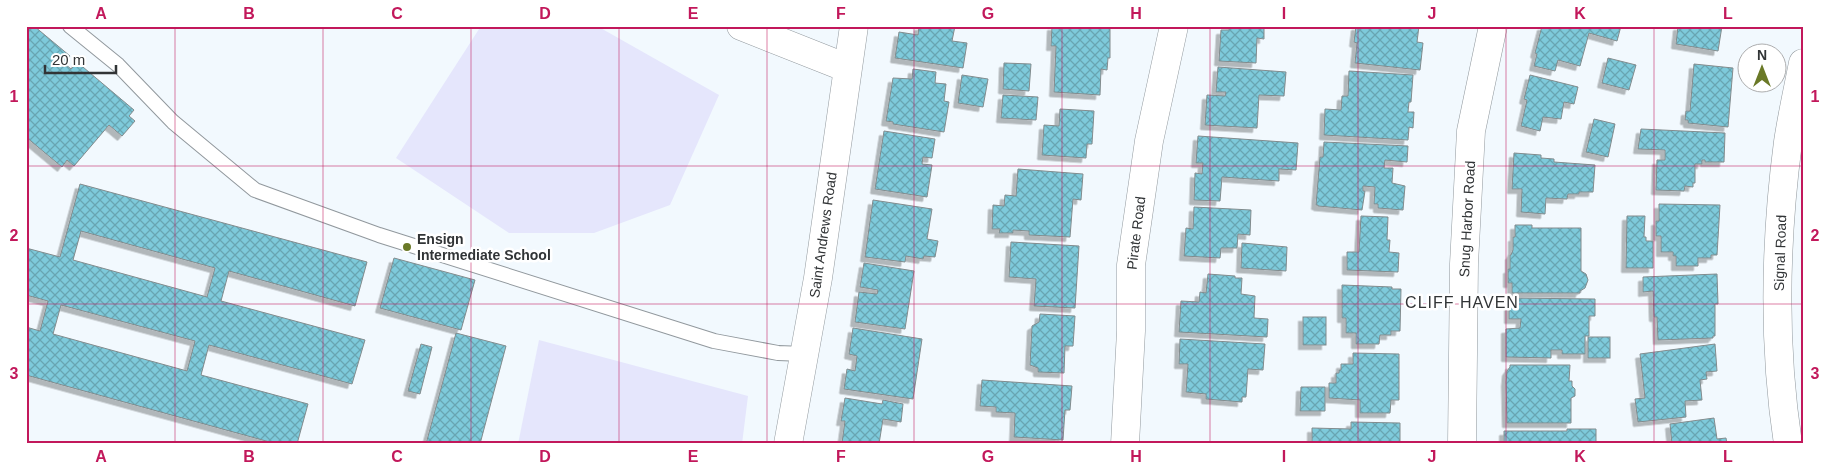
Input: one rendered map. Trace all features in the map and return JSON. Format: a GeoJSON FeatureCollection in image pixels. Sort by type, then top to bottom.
{"type":"FeatureCollection","features":[{"type":"Feature","properties":{"kind":"street"},"geometry":{"type":"LineString","coordinates":[[741,26],[847,68]]}},
{"type":"Feature","properties":{"kind":"street","name":"Saint Andrews Road"},"geometry":{"type":"LineString","coordinates":[[788,444],[818,278],[854,26]]}},
{"type":"Feature","properties":{"kind":"street","name":"Pirate Road"},"geometry":{"type":"LineString","coordinates":[[1125,444],[1131,331],[1131,265],[1149,141],[1174,26]]}},
{"type":"Feature","properties":{"kind":"street","name":"Snug Harbor Road"},"geometry":{"type":"LineString","coordinates":[[1462,444],[1464,264],[1471,131],[1493,26]]}},
{"type":"Feature","properties":{"kind":"street","name":"Signal Road"},"geometry":{"type":"LineString","coordinates":[[1788,444],[1783,409],[1778,325],[1780,234],[1788,141],[1803,63]]}},
{"type":"Feature","properties":{"kind":"lane"},"geometry":{"type":"LineString","coordinates":[[70,26],[118,65],[173,122],[255,190],[379,235],[714,340],[778,353],[804,354]]}},
{"type":"Feature","properties":{"kind":"shaded area"},"geometry":{"type":"Polygon","coordinates":[[[481,26],[597,26],[719,95],[670,205],[594,233],[509,233],[396,158],[481,26]]]}},
{"type":"Feature","properties":{"kind":"shaded area"},"geometry":{"type":"Polygon","coordinates":[[[539,340],[748,396],[742,444],[518,444],[539,340]]]}},
{"type":"Feature","properties":{"kind":"building"},"geometry":{"type":"Polygon","coordinates":[[[26,26],[34,26],[70,56],[64,63],[71,69],[77,62],[134,110],[129,116],[135,121],[122,136],[109,125],[74,166],[67,160],[62,167],[26,137],[26,26]]]}},
{"type":"Feature","properties":{"kind":"building"},"geometry":{"type":"Polygon","coordinates":[[[919,26],[955,26],[952,41],[967,43],[963,68],[895,58],[899,32],[918,35],[919,26]]]}},
{"type":"Feature","properties":{"kind":"building"},"geometry":{"type":"Polygon","coordinates":[[[1052,26],[1110,28],[1110,58],[1108,58],[1107,70],[1101,69],[1100,95],[1054,92],[1056,46],[1051,46],[1052,26]]]}},
{"type":"Feature","properties":{"kind":"building"},"geometry":{"type":"Polygon","coordinates":[[[1230,26],[1264,26],[1264,39],[1257,38],[1256,63],[1219,61],[1221,30],[1229,30],[1230,26]]]}},
{"type":"Feature","properties":{"kind":"building"},"geometry":{"type":"Polygon","coordinates":[[[1356,26],[1419,26],[1417,42],[1423,43],[1420,70],[1355,63],[1357,43],[1354,42],[1356,26]]]}},
{"type":"Feature","properties":{"kind":"building"},"geometry":{"type":"Polygon","coordinates":[[[1542,26],[1621,26],[1617,41],[1589,33],[1580,66],[1558,60],[1555,71],[1534,66],[1537,54],[1535,53],[1542,26]]]}},
{"type":"Feature","properties":{"kind":"building"},"geometry":{"type":"Polygon","coordinates":[[[1678,26],[1722,26],[1718,51],[1676,44],[1678,26]]]}},
{"type":"Feature","properties":{"kind":"building"},"geometry":{"type":"Polygon","coordinates":[[[1608,58],[1636,65],[1629,90],[1602,83],[1608,58]]]}},
{"type":"Feature","properties":{"kind":"building"},"geometry":{"type":"Polygon","coordinates":[[[1004,63],[1031,64],[1029,91],[1003,89],[1004,63]]]}},
{"type":"Feature","properties":{"kind":"building"},"geometry":{"type":"Polygon","coordinates":[[[1694,64],[1733,68],[1728,127],[1688,123],[1688,120],[1685,120],[1686,111],[1690,111],[1694,64]]]}},
{"type":"Feature","properties":{"kind":"building"},"geometry":{"type":"Polygon","coordinates":[[[1218,67],[1286,72],[1284,96],[1259,95],[1257,128],[1205,125],[1207,95],[1225,96],[1226,92],[1216,92],[1218,67]]]}},
{"type":"Feature","properties":{"kind":"building"},"geometry":{"type":"Polygon","coordinates":[[[913,69],[936,72],[935,83],[946,84],[944,101],[949,102],[944,132],[893,124],[893,122],[886,121],[893,78],[912,79],[913,69]]]}},
{"type":"Feature","properties":{"kind":"building"},"geometry":{"type":"Polygon","coordinates":[[[1349,71],[1413,75],[1411,102],[1409,102],[1408,112],[1414,112],[1413,128],[1409,127],[1408,140],[1324,135],[1325,109],[1341,110],[1342,96],[1348,96],[1349,71]]]}},
{"type":"Feature","properties":{"kind":"building"},"geometry":{"type":"Polygon","coordinates":[[[962,75],[988,79],[983,107],[958,103],[962,75]]]}},
{"type":"Feature","properties":{"kind":"building"},"geometry":{"type":"Polygon","coordinates":[[[1530,75],[1578,87],[1574,104],[1564,102],[1561,119],[1543,117],[1540,131],[1521,126],[1527,100],[1524,99],[1530,75]]]}},
{"type":"Feature","properties":{"kind":"building"},"geometry":{"type":"Polygon","coordinates":[[[1003,95],[1038,97],[1036,120],[1001,118],[1003,95]]]}},
{"type":"Feature","properties":{"kind":"building"},"geometry":{"type":"Polygon","coordinates":[[[1060,109],[1094,111],[1092,144],[1087,144],[1086,158],[1042,155],[1044,125],[1059,126],[1060,109]]]}},
{"type":"Feature","properties":{"kind":"building"},"geometry":{"type":"Polygon","coordinates":[[[1594,119],[1615,124],[1608,157],[1586,152],[1594,119]]]}},
{"type":"Feature","properties":{"kind":"building"},"geometry":{"type":"Polygon","coordinates":[[[1641,129],[1725,133],[1724,162],[1705,162],[1705,160],[1702,160],[1702,164],[1695,164],[1695,183],[1693,183],[1693,187],[1685,186],[1684,191],[1656,190],[1657,160],[1665,160],[1665,150],[1638,149],[1641,129]]]}},
{"type":"Feature","properties":{"kind":"building"},"geometry":{"type":"Polygon","coordinates":[[[884,131],[935,139],[932,158],[923,157],[922,164],[932,165],[927,197],[875,189],[884,131]]]}},
{"type":"Feature","properties":{"kind":"building"},"geometry":{"type":"Polygon","coordinates":[[[1198,136],[1298,143],[1296,170],[1279,169],[1279,181],[1222,177],[1220,201],[1194,200],[1195,173],[1202,174],[1203,163],[1196,163],[1198,136]]]}},
{"type":"Feature","properties":{"kind":"building"},"geometry":{"type":"Polygon","coordinates":[[[1324,142],[1408,146],[1407,162],[1385,160],[1384,168],[1393,168],[1392,183],[1405,186],[1403,210],[1378,208],[1378,204],[1374,204],[1375,187],[1363,186],[1363,191],[1365,191],[1362,210],[1316,205],[1320,157],[1323,157],[1324,142]]]}},
{"type":"Feature","properties":{"kind":"building"},"geometry":{"type":"Polygon","coordinates":[[[1514,153],[1541,155],[1541,158],[1554,159],[1554,162],[1595,165],[1593,192],[1568,194],[1567,199],[1546,198],[1545,214],[1521,212],[1522,189],[1512,189],[1514,153]]]}},
{"type":"Feature","properties":{"kind":"building"},"geometry":{"type":"Polygon","coordinates":[[[1018,169],[1083,174],[1081,200],[1073,199],[1070,237],[1029,235],[1029,231],[1013,230],[1013,233],[999,233],[1000,229],[992,229],[993,205],[1004,206],[1005,195],[1016,196],[1018,169]]]}},
{"type":"Feature","properties":{"kind":"building"},"geometry":{"type":"Polygon","coordinates":[[[80,184],[367,262],[355,306],[229,271],[221,301],[365,340],[352,384],[209,345],[201,375],[308,404],[297,444],[277,444],[26,375],[26,327],[40,331],[48,301],[26,295],[26,248],[60,257],[80,184]],[[81,231],[73,260],[207,297],[215,268],[81,231]],[[61,305],[53,334],[187,371],[195,341],[61,305]]]}},
{"type":"Feature","properties":{"kind":"building"},"geometry":{"type":"Polygon","coordinates":[[[873,200],[932,209],[927,239],[938,241],[935,257],[924,256],[923,259],[906,256],[905,262],[865,257],[873,200]]]}},
{"type":"Feature","properties":{"kind":"building"},"geometry":{"type":"Polygon","coordinates":[[[1659,204],[1720,205],[1717,255],[1711,255],[1711,258],[1698,258],[1698,266],[1676,266],[1676,256],[1673,256],[1673,252],[1661,252],[1661,236],[1656,236],[1656,221],[1659,221],[1659,204]]]}},
{"type":"Feature","properties":{"kind":"building"},"geometry":{"type":"Polygon","coordinates":[[[1194,207],[1251,210],[1250,235],[1238,234],[1237,248],[1221,248],[1220,258],[1184,256],[1186,228],[1193,229],[1194,207]]]}},
{"type":"Feature","properties":{"kind":"building"},"geometry":{"type":"Polygon","coordinates":[[[1361,216],[1388,217],[1387,240],[1390,240],[1389,252],[1399,253],[1398,272],[1347,270],[1347,252],[1359,252],[1361,216]]]}},
{"type":"Feature","properties":{"kind":"building"},"geometry":{"type":"Polygon","coordinates":[[[1627,216],[1645,216],[1644,237],[1646,237],[1646,241],[1653,241],[1653,268],[1626,268],[1627,216]]]}},
{"type":"Feature","properties":{"kind":"building"},"geometry":{"type":"Polygon","coordinates":[[[1515,225],[1532,225],[1532,228],[1581,228],[1581,271],[1586,274],[1588,280],[1585,288],[1580,293],[1512,293],[1512,283],[1508,283],[1508,269],[1510,269],[1510,255],[1513,250],[1515,225]]]}},
{"type":"Feature","properties":{"kind":"building"},"geometry":{"type":"Polygon","coordinates":[[[1011,242],[1079,246],[1075,308],[1034,306],[1036,279],[1009,277],[1011,242]]]}},
{"type":"Feature","properties":{"kind":"building"},"geometry":{"type":"Polygon","coordinates":[[[1242,243],[1287,247],[1286,271],[1241,268],[1242,243]]]}},
{"type":"Feature","properties":{"kind":"building"},"geometry":{"type":"Polygon","coordinates":[[[394,258],[475,280],[461,330],[380,308],[394,258]]]}},
{"type":"Feature","properties":{"kind":"building"},"geometry":{"type":"Polygon","coordinates":[[[864,263],[914,271],[905,329],[855,322],[859,292],[877,294],[878,290],[860,287],[864,263]]]}},
{"type":"Feature","properties":{"kind":"building"},"geometry":{"type":"Polygon","coordinates":[[[1208,274],[1242,278],[1241,294],[1255,296],[1254,318],[1268,319],[1267,337],[1179,332],[1181,301],[1199,302],[1200,292],[1206,293],[1208,274]]]}},
{"type":"Feature","properties":{"kind":"building"},"geometry":{"type":"Polygon","coordinates":[[[1717,274],[1718,304],[1715,304],[1715,336],[1713,338],[1658,340],[1657,317],[1654,317],[1653,291],[1643,292],[1643,277],[1717,274]]]}},
{"type":"Feature","properties":{"kind":"building"},"geometry":{"type":"Polygon","coordinates":[[[1342,285],[1401,289],[1400,331],[1391,331],[1391,335],[1380,335],[1379,344],[1356,344],[1356,333],[1346,333],[1346,318],[1342,318],[1342,285]]]}},
{"type":"Feature","properties":{"kind":"building"},"geometry":{"type":"Polygon","coordinates":[[[1509,298],[1595,299],[1595,316],[1589,316],[1589,336],[1585,336],[1585,354],[1562,354],[1562,350],[1551,350],[1551,358],[1506,357],[1506,329],[1520,328],[1521,319],[1509,319],[1509,298]]]}},
{"type":"Feature","properties":{"kind":"building"},"geometry":{"type":"Polygon","coordinates":[[[1040,314],[1075,316],[1073,346],[1065,346],[1064,373],[1038,372],[1038,368],[1030,365],[1032,326],[1039,322],[1040,314]]]}},
{"type":"Feature","properties":{"kind":"building"},"geometry":{"type":"Polygon","coordinates":[[[1303,317],[1326,317],[1326,345],[1303,345],[1303,317]]]}},
{"type":"Feature","properties":{"kind":"building"},"geometry":{"type":"Polygon","coordinates":[[[853,328],[922,339],[913,399],[844,389],[847,369],[855,371],[857,356],[849,354],[853,328]]]}},
{"type":"Feature","properties":{"kind":"building"},"geometry":{"type":"Polygon","coordinates":[[[456,333],[506,346],[480,444],[426,444],[456,333]]]}},
{"type":"Feature","properties":{"kind":"building"},"geometry":{"type":"Polygon","coordinates":[[[1588,337],[1610,337],[1610,358],[1588,358],[1588,337]]]}},
{"type":"Feature","properties":{"kind":"building"},"geometry":{"type":"Polygon","coordinates":[[[1180,339],[1265,344],[1263,370],[1248,369],[1246,397],[1242,397],[1242,402],[1206,399],[1206,394],[1186,392],[1188,364],[1179,364],[1180,339]]]}},
{"type":"Feature","properties":{"kind":"building"},"geometry":{"type":"Polygon","coordinates":[[[421,344],[432,347],[420,394],[408,391],[421,344]]]}},
{"type":"Feature","properties":{"kind":"building"},"geometry":{"type":"Polygon","coordinates":[[[1715,344],[1717,371],[1706,372],[1707,379],[1700,380],[1702,400],[1685,401],[1686,417],[1638,422],[1635,399],[1645,398],[1640,354],[1715,344]]]}},
{"type":"Feature","properties":{"kind":"building"},"geometry":{"type":"Polygon","coordinates":[[[1353,353],[1399,354],[1399,400],[1391,400],[1390,413],[1360,413],[1360,400],[1329,398],[1329,383],[1336,383],[1336,373],[1339,373],[1339,370],[1341,370],[1341,364],[1353,364],[1353,353]]]}},
{"type":"Feature","properties":{"kind":"building"},"geometry":{"type":"Polygon","coordinates":[[[1510,365],[1570,365],[1569,381],[1572,381],[1572,386],[1575,389],[1575,396],[1571,398],[1571,423],[1507,423],[1506,382],[1507,371],[1510,365]]]}},
{"type":"Feature","properties":{"kind":"building"},"geometry":{"type":"Polygon","coordinates":[[[982,380],[1072,386],[1070,410],[1065,410],[1063,440],[1014,437],[1015,413],[996,412],[996,407],[980,406],[982,380]]]}},
{"type":"Feature","properties":{"kind":"building"},"geometry":{"type":"Polygon","coordinates":[[[1301,387],[1325,387],[1325,411],[1300,411],[1301,387]]]}},
{"type":"Feature","properties":{"kind":"building"},"geometry":{"type":"Polygon","coordinates":[[[845,398],[882,404],[883,400],[903,404],[901,422],[883,419],[879,444],[839,444],[842,443],[845,421],[841,421],[845,398]]]}},
{"type":"Feature","properties":{"kind":"building"},"geometry":{"type":"Polygon","coordinates":[[[1714,418],[1717,439],[1726,438],[1727,444],[1672,444],[1670,424],[1714,418]]]}},
{"type":"Feature","properties":{"kind":"building"},"geometry":{"type":"Polygon","coordinates":[[[1351,422],[1400,423],[1400,444],[1312,444],[1312,428],[1351,429],[1351,422]]]}},
{"type":"Feature","properties":{"kind":"building"},"geometry":{"type":"Polygon","coordinates":[[[1567,429],[1596,429],[1596,444],[1504,444],[1504,431],[1567,431],[1567,429]]]}},
{"type":"Feature","properties":{"kind":"place","name":"Ensign Intermediate School"},"geometry":{"type":"Point","coordinates":[407,247]}},
{"type":"Feature","properties":{"kind":"district","name":"CLIFF HAVEN"},"geometry":{"type":"Point","coordinates":[1462,302]}}]}
